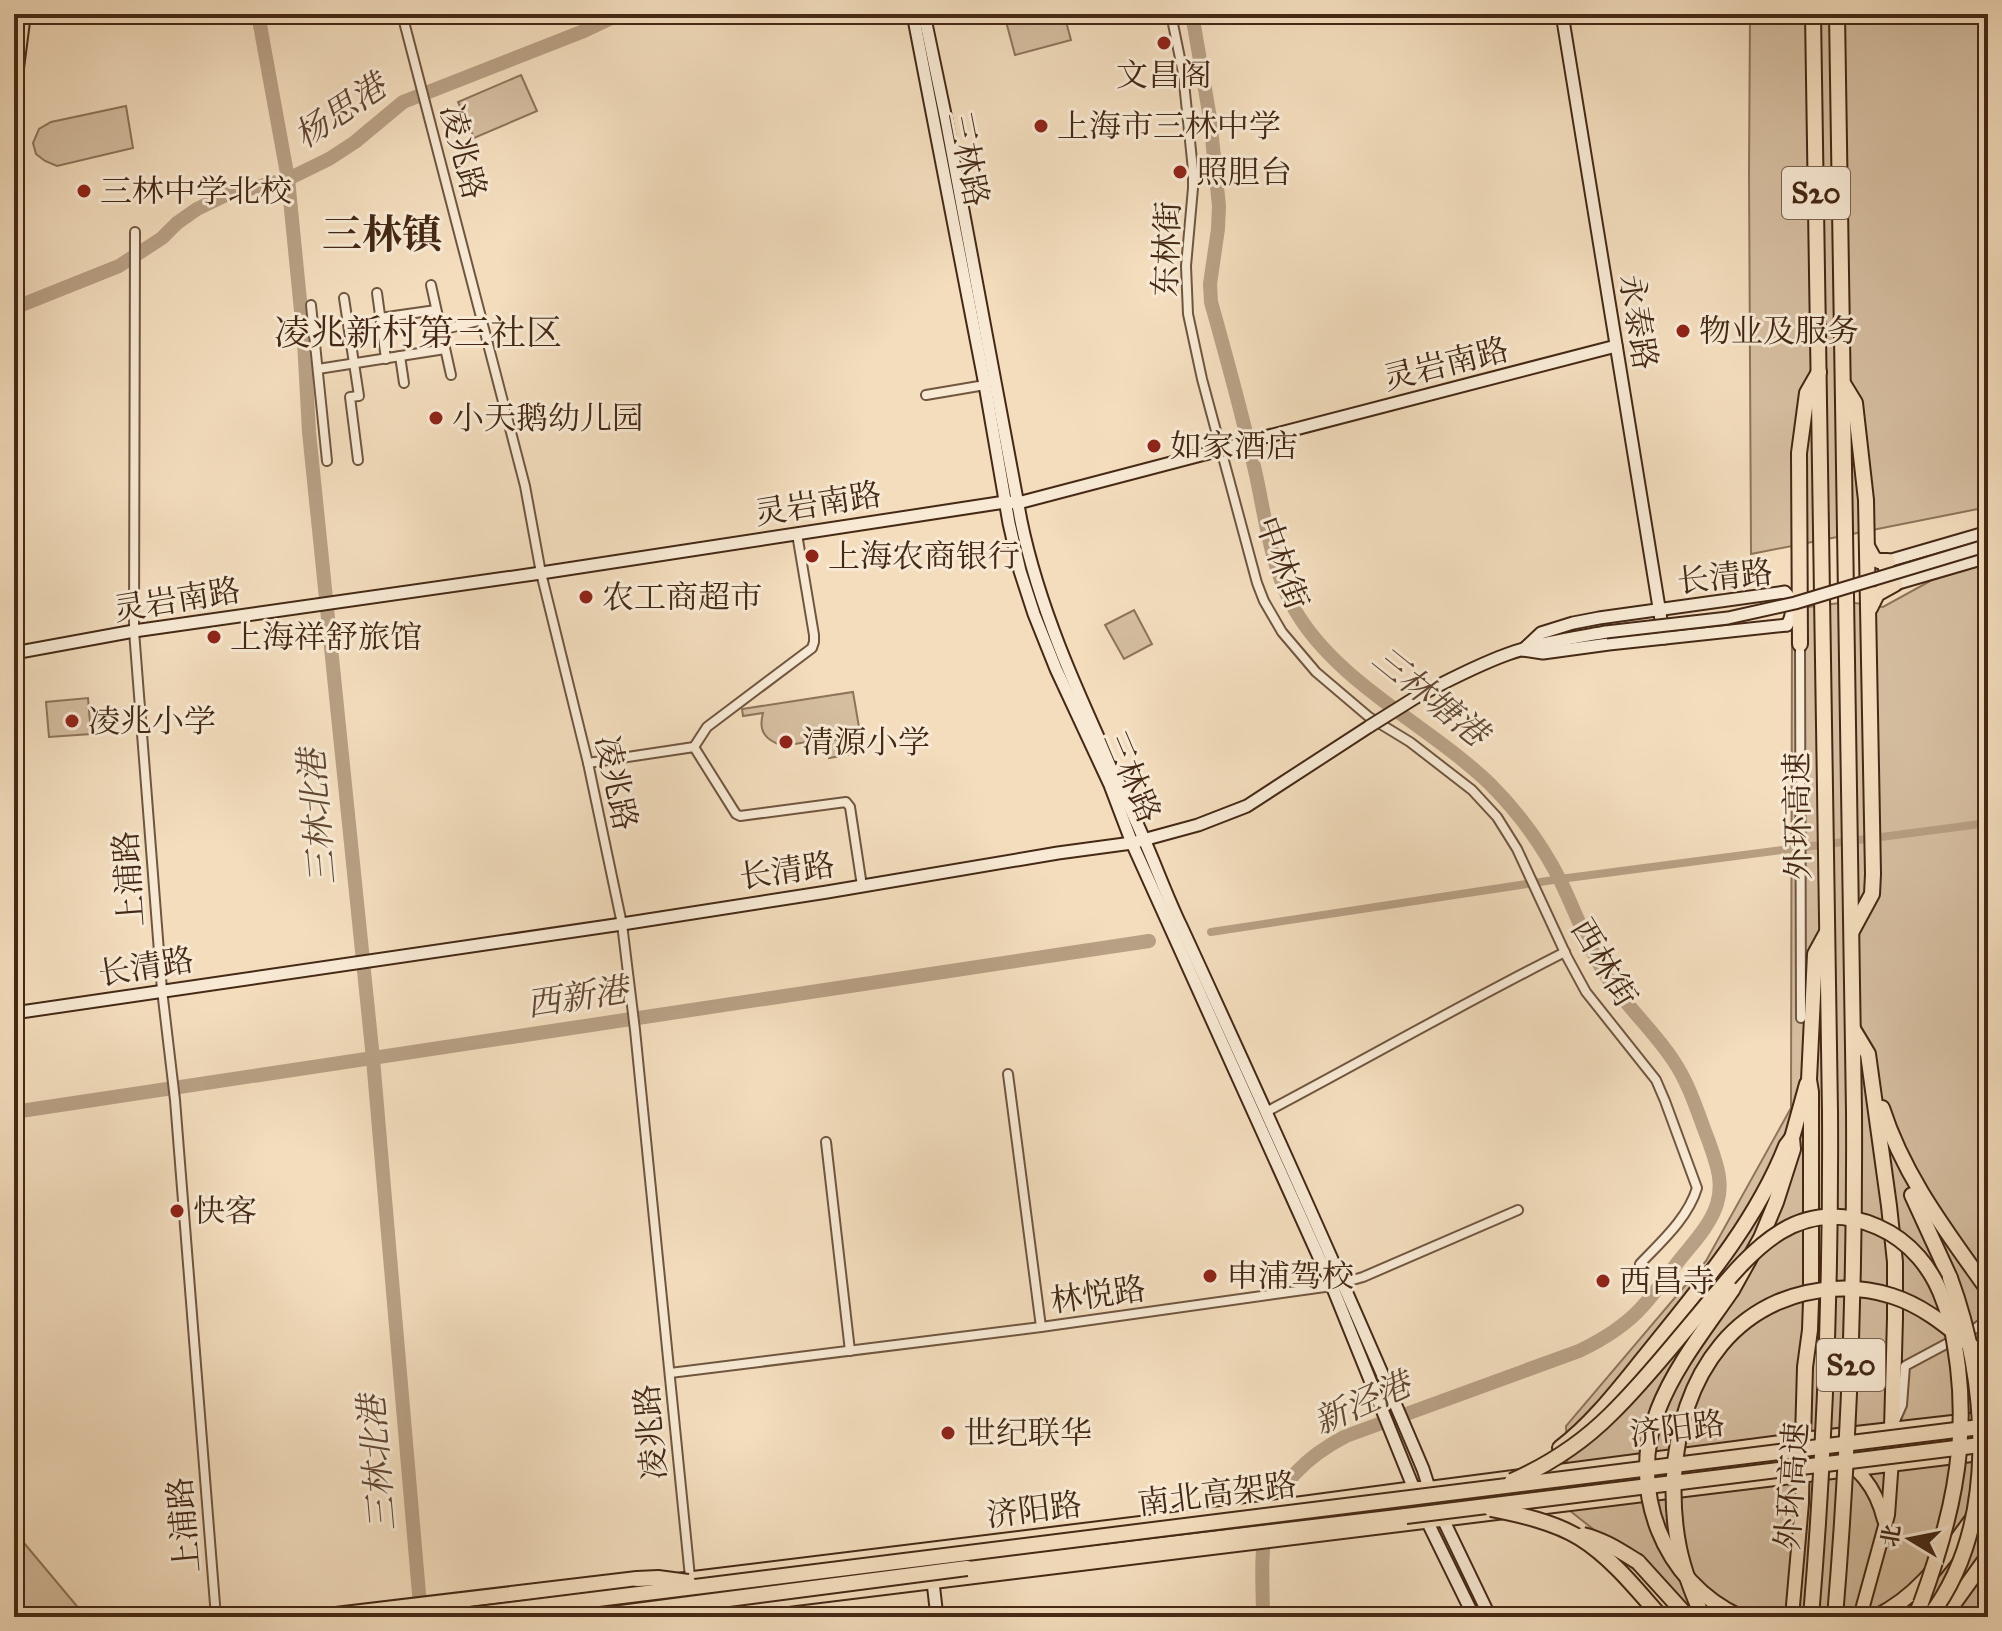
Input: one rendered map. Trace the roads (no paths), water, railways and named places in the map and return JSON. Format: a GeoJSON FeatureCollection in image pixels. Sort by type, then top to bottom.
{"type":"FeatureCollection","features":[{"type":"Feature","properties":{"kind":"highway"},"geometry":{"type":"LineString","coordinates":[[14,37],[17,14]]}},
{"type":"Feature","properties":{"kind":"highway","name":"外环高速"},"geometry":{"type":"LineString","coordinates":[[1811,1617],[1828,1342],[1830,1112],[1813,14]]}},
{"type":"Feature","properties":{"kind":"highway","name":"外环高速"},"geometry":{"type":"LineString","coordinates":[[1835,1617],[1852,1343],[1854,1112],[1837,14]]}},
{"type":"Feature","properties":{"kind":"highway"},"geometry":{"type":"LineString","coordinates":[[1800,644],[1800,445],[1807,393],[1819,372]]}},
{"type":"Feature","properties":{"kind":"highway"},"geometry":{"type":"LineString","coordinates":[[1843,383],[1855,403],[1866,500],[1873,852],[1872,894],[1851,932]]}},
{"type":"Feature","properties":{"kind":"highway"},"geometry":{"type":"LineString","coordinates":[[1868,543],[1874,559],[1888,561]]}},
{"type":"Feature","properties":{"kind":"highway"},"geometry":{"type":"LineString","coordinates":[[1785,592],[1796,584],[1799,576]]}},
{"type":"Feature","properties":{"kind":"highway"},"geometry":{"type":"LineString","coordinates":[[1868,613],[1877,594],[1895,584]]}},
{"type":"Feature","properties":{"kind":"highway"},"geometry":{"type":"LineString","coordinates":[[1810,1438],[1805,1367],[1811,1301],[1809,1080],[1815,954],[1828,932]]}},
{"type":"Feature","properties":{"kind":"highway"},"geometry":{"type":"LineString","coordinates":[[1853,1029],[1868,1054],[1895,1262],[1892,1429]]}},
{"type":"Feature","properties":{"kind":"highway"},"geometry":{"type":"LineString","coordinates":[[1872,1079],[1895,1144],[1916,1186],[1988,1290]]}},
{"type":"Feature","properties":{"kind":"highway"},"geometry":{"type":"LineString","coordinates":[[1740,1617],[1702,1592],[1675,1562],[1662,1539],[1652,1514],[1646,1475],[1650,1435],[1664,1395],[1732,1290],[1769,1220],[1789,1165],[1792,1138],[1809,1080]]}},
{"type":"Feature","properties":{"kind":"highway"},"geometry":{"type":"LineString","coordinates":[[1529,1473],[1568,1442],[1605,1405],[1699,1289],[1760,1201],[1792,1138]]}},
{"type":"Feature","properties":{"kind":"highway"},"geometry":{"type":"LineString","coordinates":[[1895,1144],[1895,1160],[1935,1243],[1964,1319],[1974,1362],[1979,1414],[1979,1466],[1967,1540],[1951,1582],[1929,1617]]}},
{"type":"Feature","properties":{"kind":"highway"},"geometry":{"type":"LineString","coordinates":[[1490,1489],[1529,1473],[1588,1436],[1613,1413],[1765,1241],[1793,1225],[1814,1219],[1844,1218],[1864,1222],[1898,1238],[1927,1268],[1946,1306],[1957,1355],[1961,1415],[1958,1472],[1947,1528],[1918,1610]]}},
{"type":"Feature","properties":{"kind":"highway"},"geometry":{"type":"LineString","coordinates":[[1703,1617],[1679,1550],[1674,1514],[1675,1464],[1684,1417],[1693,1391],[1709,1360],[1731,1334],[1751,1317],[1785,1299],[1823,1290],[1863,1290],[1903,1300],[1928,1313],[1988,1359]]}},
{"type":"Feature","properties":{"kind":"highway","name":"南北高架路"},"geometry":{"type":"LineString","coordinates":[[448,1613],[712,1585],[1988,1426]]}},
{"type":"Feature","properties":{"kind":"highway","name":"南北高架路"},"geometry":{"type":"LineString","coordinates":[[590,1617],[1988,1444]]}},
{"type":"Feature","properties":{"kind":"highway"},"geometry":{"type":"LineString","coordinates":[[1876,1617],[1900,1603],[1927,1580],[1988,1499]]}},
{"type":"Feature","properties":{"kind":"highway"},"geometry":{"type":"LineString","coordinates":[[1478,1507],[1535,1520],[1604,1542],[1638,1562],[1688,1617]]}},
{"type":"Feature","properties":{"kind":"highway"},"geometry":{"type":"LineString","coordinates":[[1567,1531],[1607,1559],[1661,1617]]}},
{"type":"Feature","properties":{"kind":"highway"},"geometry":{"type":"LineString","coordinates":[[1944,1617],[1988,1556]]}},
{"type":"Feature","properties":{"kind":"highway"},"geometry":{"type":"LineString","coordinates":[[319,1617],[637,1579],[658,1578],[712,1585]]}},
{"type":"Feature","properties":{"kind":"highway"},"geometry":{"type":"LineString","coordinates":[[670,1617],[715,1601]]}},
{"type":"Feature","properties":{"kind":"main road"},"geometry":{"type":"LineString","coordinates":[[14,91],[24,14]]}},
{"type":"Feature","properties":{"kind":"main road","name":"三林路"},"geometry":{"type":"LineString","coordinates":[[913,14],[1011,503],[1072,680],[1144,839],[1175,925]]}},
{"type":"Feature","properties":{"kind":"main road","name":"三林路"},"geometry":{"type":"LineString","coordinates":[[924,14],[946,119],[1020,571],[1034,614],[1110,785],[1132,843],[1175,925],[1338,1285],[1388,1386],[1442,1519],[1490,1617]]}},
{"type":"Feature","properties":{"kind":"main road","name":"永泰路"},"geometry":{"type":"LineString","coordinates":[[1562,14],[1664,638]]}},
{"type":"Feature","properties":{"kind":"main road","name":"灵岩南路"},"geometry":{"type":"LineString","coordinates":[[14,653],[134,631],[1011,503],[1616,346]]}},
{"type":"Feature","properties":{"kind":"main road"},"geometry":{"type":"LineString","coordinates":[[1988,532],[1888,561],[1883,576],[1887,582],[1895,584],[1988,557]]}},
{"type":"Feature","properties":{"kind":"main road","name":"长清路"},"geometry":{"type":"LineString","coordinates":[[14,1013],[622,924],[1132,843],[1198,825],[1247,806],[1371,722],[1512,652],[1606,632],[1728,618],[1795,603],[1988,545]]}},
{"type":"Feature","properties":{"kind":"main road","name":"长清路"},"geometry":{"type":"LineString","coordinates":[[1785,592],[1791,607],[1787,625],[1543,653],[1523,650],[1541,633],[1573,623],[1785,592]]}},
{"type":"Feature","properties":{"kind":"main road"},"geometry":{"type":"LineString","coordinates":[[1787,625],[1797,633],[1800,644]]}},
{"type":"Feature","properties":{"kind":"main road","name":"三林路"},"geometry":{"type":"LineString","coordinates":[[1185,947],[1266,1112],[1338,1285],[1374,1391],[1427,1521],[1474,1617]]}},
{"type":"Feature","properties":{"kind":"main road","name":"济阳路"},"geometry":{"type":"LineString","coordinates":[[366,1617],[448,1613],[689,1578],[1988,1418]]}},
{"type":"Feature","properties":{"kind":"main road"},"geometry":{"type":"LineString","coordinates":[[1860,1617],[1888,1515],[1892,1429]]}},
{"type":"Feature","properties":{"kind":"main road"},"geometry":{"type":"LineString","coordinates":[[1792,1617],[1803,1476],[1810,1438],[1856,1469],[1868,1481],[1877,1496],[1884,1523]]}},
{"type":"Feature","properties":{"kind":"main road","name":"济阳路"},"geometry":{"type":"LineString","coordinates":[[663,1617],[1988,1453]]}},
{"type":"Feature","properties":{"kind":"main road"},"geometry":{"type":"LineString","coordinates":[[933,1582],[937,1617]]}},
{"type":"Feature","properties":{"kind":"street","name":"凌兆路"},"geometry":{"type":"LineString","coordinates":[[402,14],[525,486],[541,573],[588,763],[622,924],[693,1613]]}},
{"type":"Feature","properties":{"kind":"street","name":"东林街"},"geometry":{"type":"LineString","coordinates":[[1171,14],[1182,63],[1193,170],[1186,266],[1188,314],[1217,435]]}},
{"type":"Feature","properties":{"kind":"street","name":"上浦路"},"geometry":{"type":"LineString","coordinates":[[135,232],[134,631],[216,1617]]}},
{"type":"Feature","properties":{"kind":"street"},"geometry":{"type":"LineString","coordinates":[[431,285],[451,375]]}},
{"type":"Feature","properties":{"kind":"street"},"geometry":{"type":"LineString","coordinates":[[377,293],[386,359]]}},
{"type":"Feature","properties":{"kind":"street"},"geometry":{"type":"LineString","coordinates":[[344,298],[359,396],[350,397],[358,460]]}},
{"type":"Feature","properties":{"kind":"street"},"geometry":{"type":"LineString","coordinates":[[311,305],[327,461]]}},
{"type":"Feature","properties":{"kind":"street"},"geometry":{"type":"LineString","coordinates":[[380,318],[436,310]]}},
{"type":"Feature","properties":{"kind":"street"},"geometry":{"type":"LineString","coordinates":[[441,330],[482,320]]}},
{"type":"Feature","properties":{"kind":"street"},"geometry":{"type":"LineString","coordinates":[[318,369],[445,349]]}},
{"type":"Feature","properties":{"kind":"street"},"geometry":{"type":"LineString","coordinates":[[400,356],[404,383]]}},
{"type":"Feature","properties":{"kind":"street"},"geometry":{"type":"LineString","coordinates":[[926,395],[985,385]]}},
{"type":"Feature","properties":{"kind":"street","name":"中林街"},"geometry":{"type":"LineString","coordinates":[[1217,435],[1249,558],[1269,610],[1282,632],[1316,672],[1371,722]]}},
{"type":"Feature","properties":{"kind":"street"},"geometry":{"type":"LineString","coordinates":[[588,763],[694,747],[707,727],[812,648],[814,635],[797,534]]}},
{"type":"Feature","properties":{"kind":"street"},"geometry":{"type":"LineString","coordinates":[[1800,644],[1801,1018]]}},
{"type":"Feature","properties":{"kind":"street","name":"西林街"},"geometry":{"type":"LineString","coordinates":[[1371,722],[1410,742],[1483,801],[1508,833],[1586,992],[1656,1080],[1696,1182],[1696,1191],[1673,1229],[1640,1264]]}},
{"type":"Feature","properties":{"kind":"street"},"geometry":{"type":"LineString","coordinates":[[694,747],[740,816],[842,801],[849,803],[862,886]]}},
{"type":"Feature","properties":{"kind":"street"},"geometry":{"type":"LineString","coordinates":[[1266,1112],[1565,952]]}},
{"type":"Feature","properties":{"kind":"street"},"geometry":{"type":"LineString","coordinates":[[1008,1074],[1041,1327]]}},
{"type":"Feature","properties":{"kind":"street"},"geometry":{"type":"LineString","coordinates":[[826,1142],[850,1351]]}},
{"type":"Feature","properties":{"kind":"street","name":"林悦路"},"geometry":{"type":"LineString","coordinates":[[670,1373],[1041,1327],[1338,1285],[1518,1210]]}},
{"type":"Feature","properties":{"kind":"street"},"geometry":{"type":"LineString","coordinates":[[1892,1429],[1902,1405],[1905,1366],[1976,1328],[1988,1318]]}},
{"type":"Feature","properties":{"kind":"waterway","name":"三林北港"},"geometry":{"type":"LineString","coordinates":[[258,14],[288,179],[304,341],[309,432],[373,1059],[421,1617]]}},
{"type":"Feature","properties":{"kind":"waterway","name":"杨思港"},"geometry":{"type":"LineString","coordinates":[[14,308],[119,266],[162,238],[197,209],[226,195],[288,179],[329,159],[403,102],[620,14]]}},
{"type":"Feature","properties":{"kind":"waterway","name":"三林塘港"},"geometry":{"type":"LineString","coordinates":[[1192,14],[1210,118],[1219,206],[1210,284],[1211,302],[1246,432],[1270,544],[1287,594],[1313,636],[1335,660],[1359,682],[1466,763],[1501,795],[1530,830],[1561,882],[1602,969],[1679,1070],[1709,1142],[1719,1180],[1717,1204],[1705,1227],[1647,1302],[1613,1332],[1579,1351],[1346,1436],[1307,1462],[1277,1498],[1266,1528],[1262,1561],[1263,1617]]}},
{"type":"Feature","properties":{"kind":"waterway"},"geometry":{"type":"LineString","coordinates":[[1211,932],[1560,879],[1988,823]]}},
{"type":"Feature","properties":{"kind":"waterway","name":"西新港"},"geometry":{"type":"LineString","coordinates":[[14,1112],[1149,941]]}},
{"type":"Feature","properties":{"kind":"place","name":"文昌阁"},"geometry":{"type":"Point","coordinates":[1164,43]}},
{"type":"Feature","properties":{"kind":"place","name":"上海市三林中学"},"geometry":{"type":"Point","coordinates":[1041,126]}},
{"type":"Feature","properties":{"kind":"place","name":"照胆台"},"geometry":{"type":"Point","coordinates":[1180,172]}},
{"type":"Feature","properties":{"kind":"place","name":"三林中学北校"},"geometry":{"type":"Point","coordinates":[84,191]}},
{"type":"Feature","properties":{"kind":"place","name":"物业及服务"},"geometry":{"type":"Point","coordinates":[1683,331]}},
{"type":"Feature","properties":{"kind":"place","name":"小天鹅幼儿园"},"geometry":{"type":"Point","coordinates":[436,418]}},
{"type":"Feature","properties":{"kind":"place","name":"如家酒店"},"geometry":{"type":"Point","coordinates":[1154,446]}},
{"type":"Feature","properties":{"kind":"place","name":"上海农商银行"},"geometry":{"type":"Point","coordinates":[812,556]}},
{"type":"Feature","properties":{"kind":"place","name":"农工商超市"},"geometry":{"type":"Point","coordinates":[586,597]}},
{"type":"Feature","properties":{"kind":"place","name":"上海祥舒旅馆"},"geometry":{"type":"Point","coordinates":[214,637]}},
{"type":"Feature","properties":{"kind":"place","name":"凌兆小学"},"geometry":{"type":"Point","coordinates":[72,721]}},
{"type":"Feature","properties":{"kind":"place","name":"清源小学"},"geometry":{"type":"Point","coordinates":[786,742]}},
{"type":"Feature","properties":{"kind":"place","name":"快客"},"geometry":{"type":"Point","coordinates":[177,1211]}},
{"type":"Feature","properties":{"kind":"place","name":"申浦驾校"},"geometry":{"type":"Point","coordinates":[1210,1276]}},
{"type":"Feature","properties":{"kind":"place","name":"西昌寺"},"geometry":{"type":"Point","coordinates":[1603,1281]}},
{"type":"Feature","properties":{"kind":"place","name":"世纪联华"},"geometry":{"type":"Point","coordinates":[948,1433]}},
{"type":"Feature","properties":{"kind":"district","name":"三林镇"},"geometry":{"type":"Point","coordinates":[382,234]}},
{"type":"Feature","properties":{"kind":"district","name":"凌兆新村第三社区"},"geometry":{"type":"Point","coordinates":[418,333]}},
{"type":"Feature","properties":{"kind":"water label","name":"新泾港"},"geometry":{"type":"Point","coordinates":[1362,1403]}}]}
